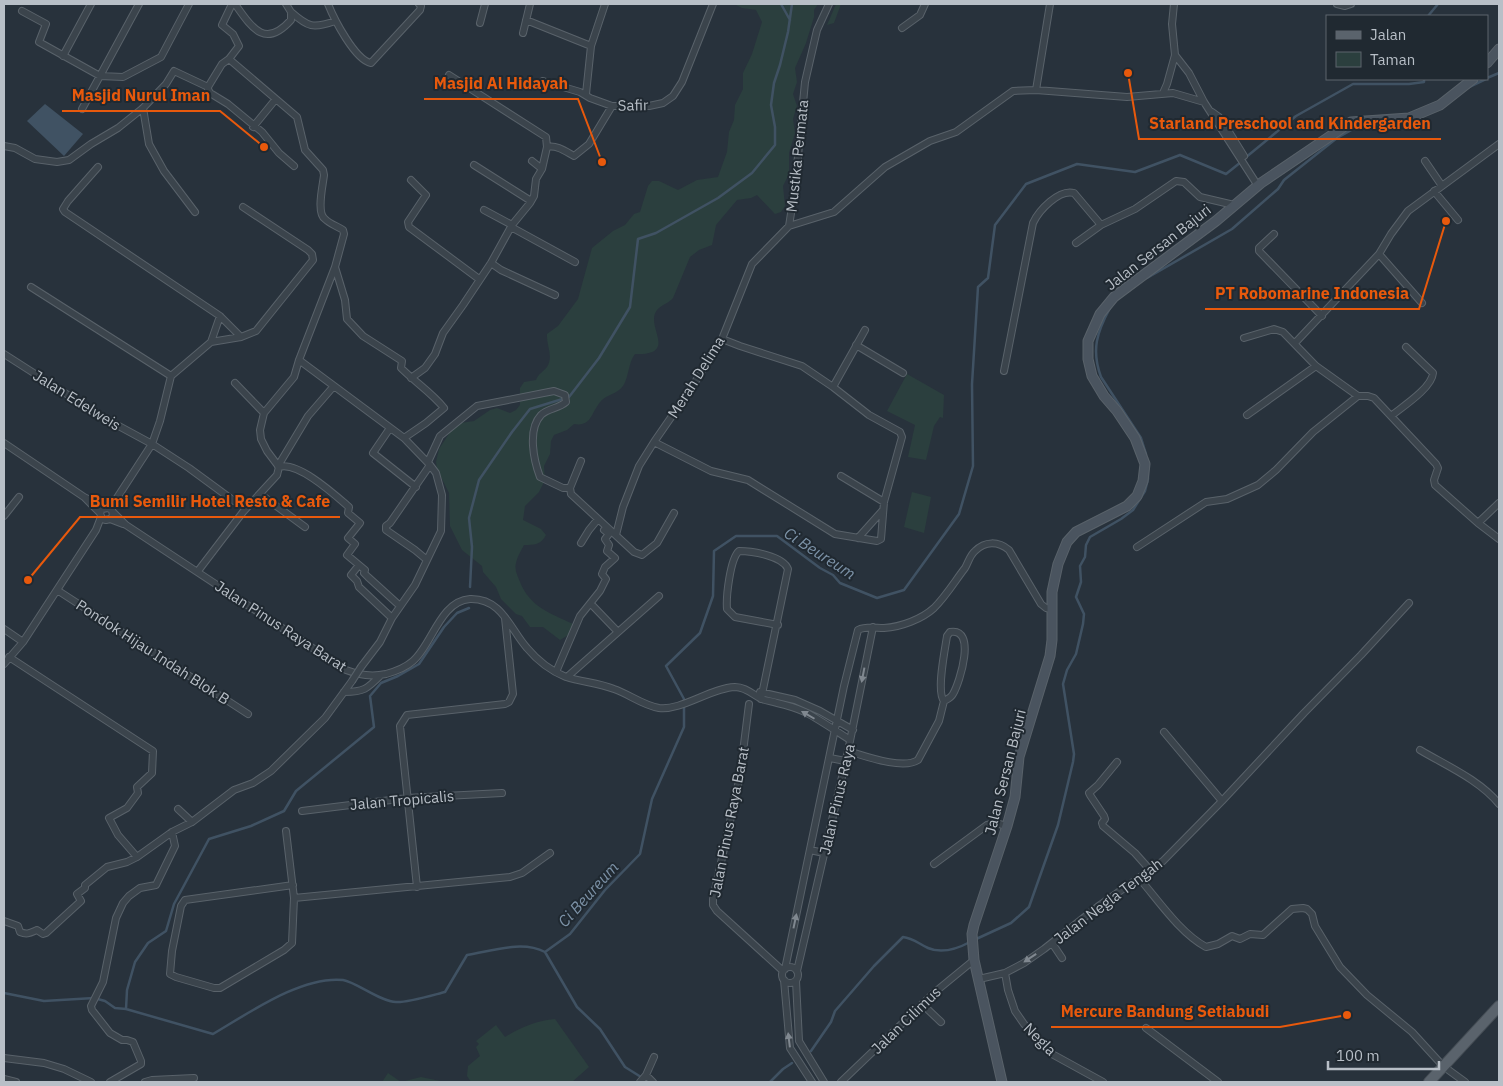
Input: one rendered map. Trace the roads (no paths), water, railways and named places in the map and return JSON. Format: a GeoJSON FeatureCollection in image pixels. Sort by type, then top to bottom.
{"type":"FeatureCollection","features":[{"type":"Feature","properties":{"kind":"main road"},"geometry":{"type":"LineString","coordinates":[[1488,61],[1499,49]]}},
{"type":"Feature","properties":{"kind":"main road","name":"Jalan Sersan Bajuri"},"geometry":{"type":"LineString","coordinates":[[1002,1082],[974,960],[972,935],[1008,826],[1015,797],[1019,757],[1052,648],[1052,592],[1058,564],[1067,542],[1076,532],[1127,506],[1137,496],[1143,481],[1145,464],[1135,438],[1092,376],[1088,359],[1088,341],[1091,332],[1100,314],[1114,297],[1216,222],[1260,185],[1351,122],[1410,118],[1440,105],[1472,80]]}},
{"type":"Feature","properties":{"kind":"main road"},"geometry":{"type":"LineString","coordinates":[[1429,1082],[1499,1006]]}},
{"type":"Feature","properties":{"kind":"street"},"geometry":{"type":"LineString","coordinates":[[63,56],[91,4]]}},
{"type":"Feature","properties":{"kind":"street"},"geometry":{"type":"LineString","coordinates":[[82,109],[139,4]]}},
{"type":"Feature","properties":{"kind":"street"},"geometry":{"type":"LineString","coordinates":[[22,11],[46,24],[39,42],[100,76],[123,77],[161,57],[189,4]]}},
{"type":"Feature","properties":{"kind":"street"},"geometry":{"type":"LineString","coordinates":[[207,87],[222,64],[229,59],[239,46],[233,34],[222,25],[234,4],[258,33],[269,35],[283,29],[291,20],[291,12]]}},
{"type":"Feature","properties":{"kind":"street"},"geometry":{"type":"LineString","coordinates":[[286,4],[291,12],[305,25],[313,26],[335,21]]}},
{"type":"Feature","properties":{"kind":"street"},"geometry":{"type":"LineString","coordinates":[[328,4],[335,21],[361,58],[371,63],[420,10],[421,6],[419,4]]}},
{"type":"Feature","properties":{"kind":"street"},"geometry":{"type":"LineString","coordinates":[[480,23],[485,4]]}},
{"type":"Feature","properties":{"kind":"street"},"geometry":{"type":"LineString","coordinates":[[522,33],[530,4]]}},
{"type":"Feature","properties":{"kind":"street"},"geometry":{"type":"LineString","coordinates":[[586,94],[591,46],[605,4]]}},
{"type":"Feature","properties":{"kind":"street","name":"Safir"},"geometry":{"type":"LineString","coordinates":[[543,81],[586,94],[590,98],[612,106],[649,106],[663,102],[673,96],[682,82],[713,4]]}},
{"type":"Feature","properties":{"kind":"street","name":"Mustika Permata"},"geometry":{"type":"LineString","coordinates":[[830,4],[817,30],[805,82],[795,188],[789,226],[834,212],[885,167],[930,141],[956,132],[1009,92],[1036,90],[1127,98],[1173,93],[1204,102]]}},
{"type":"Feature","properties":{"kind":"street"},"geometry":{"type":"LineString","coordinates":[[902,28],[920,15],[925,4]]}},
{"type":"Feature","properties":{"kind":"street"},"geometry":{"type":"LineString","coordinates":[[1036,90],[1050,4]]}},
{"type":"Feature","properties":{"kind":"street"},"geometry":{"type":"LineString","coordinates":[[1163,93],[1175,55],[1172,24],[1174,4]]}},
{"type":"Feature","properties":{"kind":"street"},"geometry":{"type":"LineString","coordinates":[[1337,4],[1345,6],[1351,4]]}},
{"type":"Feature","properties":{"kind":"street"},"geometry":{"type":"LineString","coordinates":[[526,20],[591,46]]}},
{"type":"Feature","properties":{"kind":"street"},"geometry":{"type":"LineString","coordinates":[[1175,55],[1189,73],[1204,102],[1225,130],[1260,185]]}},
{"type":"Feature","properties":{"kind":"street"},"geometry":{"type":"LineString","coordinates":[[229,59],[297,117],[305,150],[323,170],[321,216],[343,230],[344,234],[335,267],[298,360],[294,377],[264,413],[260,430],[262,439],[267,451],[278,466]]}},
{"type":"Feature","properties":{"kind":"street"},"geometry":{"type":"LineString","coordinates":[[4,146],[14,148],[35,159],[57,162],[74,158],[91,144],[118,128],[144,108],[166,84],[174,71],[207,87],[210,93],[228,104],[253,127],[262,132],[282,157],[294,166]]}},
{"type":"Feature","properties":{"kind":"street"},"geometry":{"type":"LineString","coordinates":[[411,378],[424,368],[435,354],[443,333],[463,305],[512,226],[531,202],[536,179],[542,169],[547,148],[546,137],[449,75]]}},
{"type":"Feature","properties":{"kind":"street"},"geometry":{"type":"LineString","coordinates":[[253,127],[275,100]]}},
{"type":"Feature","properties":{"kind":"street"},"geometry":{"type":"LineString","coordinates":[[547,148],[553,146],[574,156],[589,144],[612,106]]}},
{"type":"Feature","properties":{"kind":"street"},"geometry":{"type":"LineString","coordinates":[[144,108],[149,144],[164,172],[194,212]]}},
{"type":"Feature","properties":{"kind":"street"},"geometry":{"type":"LineString","coordinates":[[1295,344],[1378,254],[1408,210],[1499,144]]}},
{"type":"Feature","properties":{"kind":"street"},"geometry":{"type":"LineString","coordinates":[[532,161],[542,169]]}},
{"type":"Feature","properties":{"kind":"street"},"geometry":{"type":"LineString","coordinates":[[1425,161],[1442,186]]}},
{"type":"Feature","properties":{"kind":"street"},"geometry":{"type":"LineString","coordinates":[[474,166],[531,202]]}},
{"type":"Feature","properties":{"kind":"street"},"geometry":{"type":"LineString","coordinates":[[98,167],[68,201],[63,209],[64,212],[220,316],[241,337]]}},
{"type":"Feature","properties":{"kind":"street"},"geometry":{"type":"LineString","coordinates":[[411,180],[426,195],[409,221],[409,226],[479,280]]}},
{"type":"Feature","properties":{"kind":"street"},"geometry":{"type":"LineString","coordinates":[[1076,243],[1101,225],[1135,209],[1176,181],[1184,182],[1200,197],[1234,205]]}},
{"type":"Feature","properties":{"kind":"street"},"geometry":{"type":"LineString","coordinates":[[1434,191],[1458,220]]}},
{"type":"Feature","properties":{"kind":"street"},"geometry":{"type":"LineString","coordinates":[[1004,371],[1033,222],[1036,216],[1058,197],[1071,192],[1074,193],[1101,225]]}},
{"type":"Feature","properties":{"kind":"street"},"geometry":{"type":"LineString","coordinates":[[210,342],[241,337],[256,331],[312,260],[312,254],[308,250],[243,206]]}},
{"type":"Feature","properties":{"kind":"street"},"geometry":{"type":"LineString","coordinates":[[484,210],[575,262]]}},
{"type":"Feature","properties":{"kind":"street","name":"Merah Delima"},"geometry":{"type":"LineString","coordinates":[[616,535],[632,480],[654,442],[722,339],[752,264],[789,226]]}},
{"type":"Feature","properties":{"kind":"street"},"geometry":{"type":"LineString","coordinates":[[1274,234],[1259,248],[1259,251],[1322,316]]}},
{"type":"Feature","properties":{"kind":"street"},"geometry":{"type":"LineString","coordinates":[[1378,254],[1422,303]]}},
{"type":"Feature","properties":{"kind":"street"},"geometry":{"type":"LineString","coordinates":[[490,263],[555,295]]}},
{"type":"Feature","properties":{"kind":"street"},"geometry":{"type":"LineString","coordinates":[[335,267],[347,319],[363,336],[402,361],[401,368],[444,408],[404,438]]}},
{"type":"Feature","properties":{"kind":"street"},"geometry":{"type":"LineString","coordinates":[[31,287],[170,376]]}},
{"type":"Feature","properties":{"kind":"street"},"geometry":{"type":"LineString","coordinates":[[105,517],[102,509],[110,508],[152,444],[160,421],[170,376],[210,342],[220,316]]}},
{"type":"Feature","properties":{"kind":"street"},"geometry":{"type":"LineString","coordinates":[[833,387],[865,330]]}},
{"type":"Feature","properties":{"kind":"street"},"geometry":{"type":"LineString","coordinates":[[1244,338],[1274,330],[1283,332],[1316,366],[1358,396],[1374,398],[1436,464],[1438,468],[1434,480],[1436,485],[1478,523],[1499,539]]}},
{"type":"Feature","properties":{"kind":"street"},"geometry":{"type":"LineString","coordinates":[[654,442],[711,471],[748,480],[835,534],[877,541],[881,539],[884,502],[902,437],[901,434],[894,428],[869,415],[802,366],[722,339]]}},
{"type":"Feature","properties":{"kind":"street"},"geometry":{"type":"LineString","coordinates":[[856,345],[903,373]]}},
{"type":"Feature","properties":{"kind":"street"},"geometry":{"type":"LineString","coordinates":[[1390,416],[1427,386],[1433,377],[1433,374],[1406,347]]}},
{"type":"Feature","properties":{"kind":"street","name":"Jalan Edelweis"},"geometry":{"type":"LineString","coordinates":[[4,354],[104,418],[152,444],[189,468],[234,502]]}},
{"type":"Feature","properties":{"kind":"street"},"geometry":{"type":"LineString","coordinates":[[4,921],[18,926],[20,932],[24,934],[37,930],[44,934],[81,901],[77,894],[106,867],[137,857],[172,832],[192,822],[234,790],[252,783],[278,766],[325,718],[380,642],[392,618],[415,585],[441,531],[442,495],[436,473],[404,438],[298,360]]}},
{"type":"Feature","properties":{"kind":"street"},"geometry":{"type":"LineString","coordinates":[[1247,415],[1316,366]]}},
{"type":"Feature","properties":{"kind":"street"},"geometry":{"type":"LineString","coordinates":[[236,383],[264,413]]}},
{"type":"Feature","properties":{"kind":"street"},"geometry":{"type":"LineString","coordinates":[[198,571],[243,512],[277,475],[278,466],[304,421],[333,387]]}},
{"type":"Feature","properties":{"kind":"street"},"geometry":{"type":"LineString","coordinates":[[427,560],[386,530],[386,526],[416,487],[429,464],[440,436],[477,406],[554,391],[565,395],[566,402],[561,407],[550,409],[541,416],[534,433],[533,443],[540,477],[563,488],[570,488]]}},
{"type":"Feature","properties":{"kind":"street"},"geometry":{"type":"LineString","coordinates":[[1137,547],[1206,502],[1227,499],[1258,485],[1276,470],[1313,432],[1358,396]]}},
{"type":"Feature","properties":{"kind":"street"},"geometry":{"type":"LineString","coordinates":[[390,428],[373,453],[416,487]]}},
{"type":"Feature","properties":{"kind":"street"},"geometry":{"type":"LineString","coordinates":[[4,443],[84,497],[105,517],[126,525]]}},
{"type":"Feature","properties":{"kind":"street"},"geometry":{"type":"LineString","coordinates":[[556,672],[580,616],[600,591],[606,579],[602,574],[605,567],[615,558],[607,551],[609,545],[605,539],[609,534],[571,494],[570,488],[581,461]]}},
{"type":"Feature","properties":{"kind":"street"},"geometry":{"type":"LineString","coordinates":[[278,466],[300,470],[328,489],[349,507],[348,513],[360,523],[348,537],[355,544],[347,555],[365,570],[364,573],[400,606]]}},
{"type":"Feature","properties":{"kind":"street"},"geometry":{"type":"LineString","coordinates":[[841,476],[884,502]]}},
{"type":"Feature","properties":{"kind":"street"},"geometry":{"type":"LineString","coordinates":[[260,494],[305,526]]}},
{"type":"Feature","properties":{"kind":"street"},"geometry":{"type":"LineString","coordinates":[[4,516],[19,497]]}},
{"type":"Feature","properties":{"kind":"street","name":"Jalan Pinus Raya Barat"},"geometry":{"type":"LineString","coordinates":[[84,497],[110,508],[126,525],[346,670],[362,676],[381,675],[400,670],[414,660],[441,619],[459,602],[470,599],[484,601],[505,615],[528,650],[556,672],[567,677],[614,689],[647,705],[669,708],[734,687],[754,694],[794,700],[820,711],[853,730]]}},
{"type":"Feature","properties":{"kind":"street"},"geometry":{"type":"LineString","coordinates":[[1478,523],[1499,503]]}},
{"type":"Feature","properties":{"kind":"street"},"geometry":{"type":"LineString","coordinates":[[4,664],[23,642],[105,517],[113,516],[110,508]]}},
{"type":"Feature","properties":{"kind":"street"},"geometry":{"type":"LineString","coordinates":[[858,538],[883,510]]}},
{"type":"Feature","properties":{"kind":"street"},"geometry":{"type":"LineString","coordinates":[[597,520],[634,552],[642,555],[657,543],[674,513]]}},
{"type":"Feature","properties":{"kind":"street"},"geometry":{"type":"LineString","coordinates":[[581,544],[597,520]]}},
{"type":"Feature","properties":{"kind":"street"},"geometry":{"type":"LineString","coordinates":[[873,627],[886,628],[918,619],[932,609],[974,552],[989,543],[1001,545],[1009,550],[1041,604],[1051,610]]}},
{"type":"Feature","properties":{"kind":"street"},"geometry":{"type":"LineString","coordinates":[[762,695],[778,625],[788,569],[786,565],[776,558],[740,551],[734,557],[727,610],[736,617],[778,625]]}},
{"type":"Feature","properties":{"kind":"street"},"geometry":{"type":"LineString","coordinates":[[359,565],[350,575],[357,581],[359,587],[392,618]]}},
{"type":"Feature","properties":{"kind":"street","name":"Pondok Hijau Indah Blok B"},"geometry":{"type":"LineString","coordinates":[[57,590],[248,714]]}},
{"type":"Feature","properties":{"kind":"street"},"geometry":{"type":"LineString","coordinates":[[567,677],[659,596]]}},
{"type":"Feature","properties":{"kind":"street","name":"Jalan Negla Tengah"},"geometry":{"type":"LineString","coordinates":[[979,979],[1005,973],[1024,963],[1100,905],[1163,862],[1410,603]]}},
{"type":"Feature","properties":{"kind":"street"},"geometry":{"type":"LineString","coordinates":[[593,606],[618,632]]}},
{"type":"Feature","properties":{"kind":"street"},"geometry":{"type":"LineString","coordinates":[[417,887],[400,726],[405,716],[505,704],[512,698],[505,615]]}},
{"type":"Feature","properties":{"kind":"street","name":"Jalan Pinus Raya"},"geometry":{"type":"LineString","coordinates":[[812,1082],[790,1048],[784,980],[782,976],[856,632],[862,628],[873,627],[853,730],[797,971],[799,1041],[824,1082]]}},
{"type":"Feature","properties":{"kind":"street"},"geometry":{"type":"LineString","coordinates":[[4,629],[23,642]]}},
{"type":"Feature","properties":{"kind":"street"},"geometry":{"type":"LineString","coordinates":[[848,752],[895,763],[916,762],[939,721],[944,701],[952,696],[957,686],[965,650],[965,641],[963,635],[955,631],[950,632],[947,636],[940,688],[941,698],[944,701]]}},
{"type":"Feature","properties":{"kind":"street"},"geometry":{"type":"LineString","coordinates":[[9,657],[153,751],[152,773],[138,787],[138,793],[127,808],[109,818],[118,835],[137,857]]}},
{"type":"Feature","properties":{"kind":"street"},"geometry":{"type":"LineString","coordinates":[[344,692],[356,692],[367,689],[381,675]]}},
{"type":"Feature","properties":{"kind":"street","name":"Jalan Pinus Raya Barat"},"geometry":{"type":"LineString","coordinates":[[762,695],[806,713],[850,740]]}},
{"type":"Feature","properties":{"kind":"street","name":"Jalan Pinus Raya Barat"},"geometry":{"type":"LineString","coordinates":[[748,704],[740,776],[713,899],[717,911],[784,969]]}},
{"type":"Feature","properties":{"kind":"street"},"geometry":{"type":"LineString","coordinates":[[1164,732],[1222,801]]}},
{"type":"Feature","properties":{"kind":"street"},"geometry":{"type":"LineString","coordinates":[[1420,750],[1447,765],[1484,790],[1499,804]]}},
{"type":"Feature","properties":{"kind":"street"},"geometry":{"type":"LineString","coordinates":[[830,758],[845,761]]}},
{"type":"Feature","properties":{"kind":"street"},"geometry":{"type":"LineString","coordinates":[[1117,762],[1090,795],[1104,816],[1103,826],[1135,853],[1150,871]]}},
{"type":"Feature","properties":{"kind":"street","name":"Jalan Tropicalis"},"geometry":{"type":"LineString","coordinates":[[302,811],[407,798],[502,793]]}},
{"type":"Feature","properties":{"kind":"street"},"geometry":{"type":"LineString","coordinates":[[178,809],[192,822]]}},
{"type":"Feature","properties":{"kind":"street"},"geometry":{"type":"LineString","coordinates":[[934,864],[987,825],[994,823],[1008,826]]}},
{"type":"Feature","properties":{"kind":"street"},"geometry":{"type":"LineString","coordinates":[[286,831],[293,885],[294,898],[292,943],[226,986],[214,988],[170,974],[172,951],[181,906],[185,900],[293,885]]}},
{"type":"Feature","properties":{"kind":"street"},"geometry":{"type":"LineString","coordinates":[[110,1082],[136,1068],[140,1061],[133,1042],[122,1040],[110,1033],[91,1006],[103,982],[116,918],[123,904],[134,892],[140,888],[156,885],[175,846],[172,832]]}},
{"type":"Feature","properties":{"kind":"street"},"geometry":{"type":"LineString","coordinates":[[810,850],[824,853]]}},
{"type":"Feature","properties":{"kind":"street"},"geometry":{"type":"LineString","coordinates":[[294,898],[510,877],[522,873],[550,853]]}},
{"type":"Feature","properties":{"kind":"street"},"geometry":{"type":"LineString","coordinates":[[1140,878],[1174,920],[1197,942],[1206,947],[1218,944],[1232,936],[1240,939],[1250,934],[1263,935],[1292,909],[1307,909],[1312,914],[1315,926],[1340,966],[1367,995],[1412,1032],[1443,1066],[1464,1082]]}},
{"type":"Feature","properties":{"kind":"street"},"geometry":{"type":"LineString","coordinates":[[802,887],[816,889]]}},
{"type":"Feature","properties":{"kind":"street"},"geometry":{"type":"LineString","coordinates":[[1052,943],[1062,958]]}},
{"type":"Feature","properties":{"kind":"street","name":"Jalan Cilimus"},"geometry":{"type":"LineString","coordinates":[[840,1082],[922,1004],[974,960]]}},
{"type":"Feature","properties":{"kind":"street"},"geometry":{"type":"LineString","coordinates":[[784,969],[790,967],[797,971]]}},
{"type":"Feature","properties":{"kind":"street","name":"Negla"},"geometry":{"type":"LineString","coordinates":[[1005,973],[1015,1011],[1024,1024],[1052,1054],[1095,1080],[1103,1082]]}},
{"type":"Feature","properties":{"kind":"street"},"geometry":{"type":"LineString","coordinates":[[784,980],[790,984],[796,981]]}},
{"type":"Feature","properties":{"kind":"street"},"geometry":{"type":"LineString","coordinates":[[922,1004],[941,1022]]}},
{"type":"Feature","properties":{"kind":"street"},"geometry":{"type":"LineString","coordinates":[[1146,1028],[1218,1082]]}},
{"type":"Feature","properties":{"kind":"street"},"geometry":{"type":"LineString","coordinates":[[640,1082],[646,1075],[654,1057]]}},
{"type":"Feature","properties":{"kind":"street"},"geometry":{"type":"LineString","coordinates":[[4,1058],[44,1063],[64,1069],[91,1082]]}},
{"type":"Feature","properties":{"kind":"street"},"geometry":{"type":"LineString","coordinates":[[646,1075],[653,1082]]}},
{"type":"Feature","properties":{"kind":"street"},"geometry":{"type":"LineString","coordinates":[[145,1082],[194,1078]]}},
{"type":"Feature","properties":{"kind":"street"},"geometry":{"type":"LineString","coordinates":[[4,1079],[16,1082]]}},
{"type":"Feature","properties":{"kind":"water"},"geometry":{"type":"Polygon","coordinates":[[[45,104],[83,134],[64,156],[27,121],[45,104]]]}},
{"type":"Feature","properties":{"kind":"waterway"},"geometry":{"type":"LineString","coordinates":[[781,4],[790,20]]}},
{"type":"Feature","properties":{"kind":"waterway"},"geometry":{"type":"LineString","coordinates":[[470,587],[472,547],[469,518],[479,480],[530,409],[569,397],[599,358],[630,307],[638,239],[656,233],[718,198],[752,173],[775,145],[775,127],[771,105],[774,83],[788,32],[792,4]]}},
{"type":"Feature","properties":{"kind":"waterway"},"geometry":{"type":"LineString","coordinates":[[1429,15],[1438,4]]}},
{"type":"Feature","properties":{"kind":"waterway"},"geometry":{"type":"LineString","coordinates":[[1488,78],[1499,73]]}},
{"type":"Feature","properties":{"kind":"waterway","name":"Ci Beureum"},"geometry":{"type":"LineString","coordinates":[[1245,158],[1296,116],[1353,84],[1409,84],[1424,82],[1424,80]]}},
{"type":"Feature","properties":{"kind":"waterway"},"geometry":{"type":"LineString","coordinates":[[1467,88],[1484,80]]}},
{"type":"Feature","properties":{"kind":"waterway"},"geometry":{"type":"LineString","coordinates":[[1147,278],[1232,229],[1278,189],[1284,180],[1337,138],[1355,128],[1391,123]]}},
{"type":"Feature","properties":{"kind":"waterway","name":"Ci Beureum"},"geometry":{"type":"LineString","coordinates":[[126,1009],[213,1034],[276,998],[293,990],[327,980],[343,980],[355,984],[383,999],[396,1002],[445,992],[467,955],[517,947],[527,947],[545,952],[570,934],[605,890],[640,854],[652,799],[684,727],[684,699],[666,666],[700,633],[713,596],[714,551],[736,536],[777,536],[820,568],[833,575],[840,583],[877,598],[904,590],[959,514],[973,466],[972,384],[978,287],[988,278],[995,225],[1026,184],[1077,164],[1135,172],[1180,155],[1226,174],[1241,162]]}},
{"type":"Feature","properties":{"kind":"waterway"},"geometry":{"type":"LineString","coordinates":[[1110,308],[1097,341],[1096,358],[1098,367],[1101,377],[1141,438],[1146,454]]}},
{"type":"Feature","properties":{"kind":"waterway"},"geometry":{"type":"LineString","coordinates":[[974,940],[1011,923],[1029,907],[1058,825],[1073,762],[1074,754],[1063,684],[1067,670],[1076,654],[1083,624],[1084,614],[1076,597],[1081,582],[1080,566],[1085,557],[1086,545],[1090,537],[1133,510],[1145,491],[1148,479],[1148,466]]}},
{"type":"Feature","properties":{"kind":"waterway","name":"Ci Beureum"},"geometry":{"type":"LineString","coordinates":[[4,993],[44,1001],[94,998],[105,1001],[115,1008],[126,1009],[127,990],[135,962],[148,943],[166,931],[174,904],[209,839],[251,826],[284,811],[296,791],[374,727],[370,696],[381,683],[419,664],[444,627],[457,613],[469,608]]}},
{"type":"Feature","properties":{"kind":"waterway"},"geometry":{"type":"LineString","coordinates":[[811,1051],[831,1022],[835,1011],[874,966],[903,937],[939,951],[955,949],[970,942]]}},
{"type":"Feature","properties":{"kind":"waterway"},"geometry":{"type":"LineString","coordinates":[[545,952],[577,1007],[600,1029],[625,1067],[649,1082]]}},
{"type":"Feature","properties":{"kind":"waterway"},"geometry":{"type":"LineString","coordinates":[[770,1082],[792,1063]]}},
{"type":"Feature","properties":{"kind":"place","name":"Starland Preschool and Kindergarden"},"geometry":{"type":"Point","coordinates":[1128,73]}},
{"type":"Feature","properties":{"kind":"place","name":"Masjid Nurul Iman"},"geometry":{"type":"Point","coordinates":[264,147]}},
{"type":"Feature","properties":{"kind":"place","name":"Masjid Al Hidayah"},"geometry":{"type":"Point","coordinates":[602,162]}},
{"type":"Feature","properties":{"kind":"place","name":"PT Robomarine Indonesia"},"geometry":{"type":"Point","coordinates":[1446,221]}},
{"type":"Feature","properties":{"kind":"place","name":"Bumi Semilir Hotel Resto & Cafe"},"geometry":{"type":"Point","coordinates":[28,580]}},
{"type":"Feature","properties":{"kind":"place","name":"Mercure Bandung Setiabudi"},"geometry":{"type":"Point","coordinates":[1347,1015]}}]}
